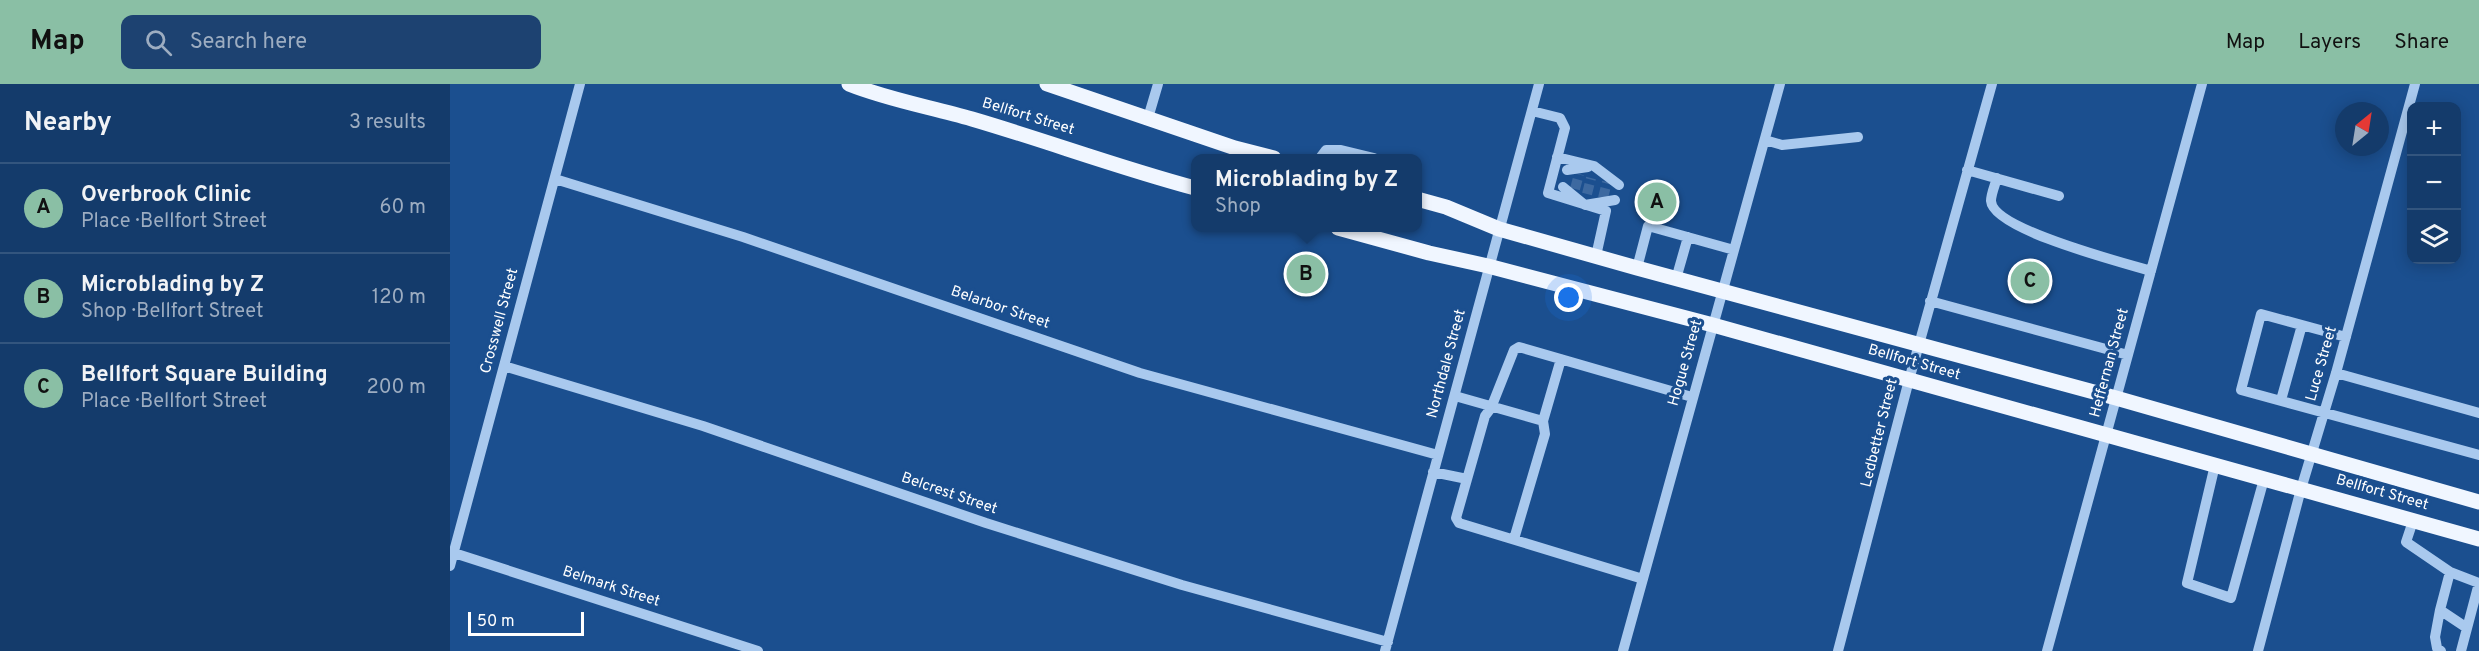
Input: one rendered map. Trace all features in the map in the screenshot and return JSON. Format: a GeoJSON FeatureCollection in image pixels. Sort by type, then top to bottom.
{"type":"FeatureCollection","features":[{"type":"Feature","properties":{"kind":"main road","name":"Bellfort Street"},"geometry":{"type":"LineString","coordinates":[[849,84],[872,93],[971,118],[1148,176],[1191,187]]}},
{"type":"Feature","properties":{"kind":"main road"},"geometry":{"type":"LineString","coordinates":[[1047,84],[1259,154]]}},
{"type":"Feature","properties":{"kind":"main road","name":"Bellfort Street"},"geometry":{"type":"LineString","coordinates":[[1422,200],[1446,207],[1499,229],[1722,292],[2116,398],[2479,502]]}},
{"type":"Feature","properties":{"kind":"main road","name":"Bellfort Street"},"geometry":{"type":"LineString","coordinates":[[1353,232],[1713,325],[2479,539]]}},
{"type":"Feature","properties":{"kind":"street","name":"Crosswell Street"},"geometry":{"type":"LineString","coordinates":[[450,566],[580,84]]}},
{"type":"Feature","properties":{"kind":"street"},"geometry":{"type":"LineString","coordinates":[[1148,118],[1158,84]]}},
{"type":"Feature","properties":{"kind":"street","name":"Northdale Street"},"geometry":{"type":"LineString","coordinates":[[1387,647],[1539,84]]}},
{"type":"Feature","properties":{"kind":"street","name":"Hogue Street"},"geometry":{"type":"LineString","coordinates":[[1623,651],[1780,84]]}},
{"type":"Feature","properties":{"kind":"street","name":"Ledbetter Street"},"geometry":{"type":"LineString","coordinates":[[1838,651],[1908,380],[1992,84]]}},
{"type":"Feature","properties":{"kind":"street","name":"Heffernan Street"},"geometry":{"type":"LineString","coordinates":[[2047,651],[2202,84]]}},
{"type":"Feature","properties":{"kind":"street","name":"Luce Street"},"geometry":{"type":"LineString","coordinates":[[2258,651],[2415,84]]}},
{"type":"Feature","properties":{"kind":"street"},"geometry":{"type":"LineString","coordinates":[[1532,111],[1560,118],[1565,128],[1548,193],[1586,199],[1615,200]]}},
{"type":"Feature","properties":{"kind":"street"},"geometry":{"type":"LineString","coordinates":[[1765,140],[1782,145],[1858,137]]}},
{"type":"Feature","properties":{"kind":"street"},"geometry":{"type":"LineString","coordinates":[[1323,154],[1326,150],[1341,150],[1356,154]]}},
{"type":"Feature","properties":{"kind":"street"},"geometry":{"type":"LineString","coordinates":[[1557,157],[1594,166],[1619,185]]}},
{"type":"Feature","properties":{"kind":"street"},"geometry":{"type":"LineString","coordinates":[[1568,171],[1594,166]]}},
{"type":"Feature","properties":{"kind":"street"},"geometry":{"type":"LineString","coordinates":[[1579,174],[1594,166]]}},
{"type":"Feature","properties":{"kind":"street"},"geometry":{"type":"LineString","coordinates":[[1591,177],[1594,166]]}},
{"type":"Feature","properties":{"kind":"street"},"geometry":{"type":"LineString","coordinates":[[1594,166],[1607,182]]}},
{"type":"Feature","properties":{"kind":"street"},"geometry":{"type":"LineString","coordinates":[[1967,170],[2060,196]]}},
{"type":"Feature","properties":{"kind":"street"},"geometry":{"type":"LineString","coordinates":[[1997,178],[1991,201],[1994,207],[2013,223],[2048,239],[2151,271]]}},
{"type":"Feature","properties":{"kind":"street","name":"Belarbor Street"},"geometry":{"type":"LineString","coordinates":[[555,179],[743,237],[1140,373],[1438,455]]}},
{"type":"Feature","properties":{"kind":"street"},"geometry":{"type":"LineString","coordinates":[[1563,187],[1606,211],[1596,256]]}},
{"type":"Feature","properties":{"kind":"street"},"geometry":{"type":"LineString","coordinates":[[1575,189],[1586,199],[1603,198]]}},
{"type":"Feature","properties":{"kind":"street"},"geometry":{"type":"LineString","coordinates":[[1637,268],[1648,226],[1734,249]]}},
{"type":"Feature","properties":{"kind":"street"},"geometry":{"type":"LineString","coordinates":[[1676,279],[1688,237]]}},
{"type":"Feature","properties":{"kind":"street"},"geometry":{"type":"LineString","coordinates":[[1930,301],[2128,355]]}},
{"type":"Feature","properties":{"kind":"street"},"geometry":{"type":"LineString","coordinates":[[2346,337],[2261,314],[2241,390],[2479,455]]}},
{"type":"Feature","properties":{"kind":"street"},"geometry":{"type":"LineString","coordinates":[[2281,400],[2302,326]]}},
{"type":"Feature","properties":{"kind":"street"},"geometry":{"type":"LineString","coordinates":[[1643,579],[1459,523],[1456,518],[1485,416],[1491,408],[1514,350],[1519,347],[1692,397]]}},
{"type":"Feature","properties":{"kind":"street"},"geometry":{"type":"LineString","coordinates":[[1514,539],[1545,434],[1543,421],[1561,359]]}},
{"type":"Feature","properties":{"kind":"street","name":"Belcrest Street"},"geometry":{"type":"LineString","coordinates":[[504,366],[703,426],[986,523],[1387,647]]}},
{"type":"Feature","properties":{"kind":"street"},"geometry":{"type":"LineString","coordinates":[[2336,373],[2479,413]]}},
{"type":"Feature","properties":{"kind":"street"},"geometry":{"type":"LineString","coordinates":[[1455,396],[1543,421]]}},
{"type":"Feature","properties":{"kind":"street"},"geometry":{"type":"LineString","coordinates":[[2215,465],[2187,583],[2231,598],[2264,478]]}},
{"type":"Feature","properties":{"kind":"street"},"geometry":{"type":"LineString","coordinates":[[1433,472],[1467,479]]}},
{"type":"Feature","properties":{"kind":"street"},"geometry":{"type":"LineString","coordinates":[[2413,520],[2406,542],[2450,572],[2479,583],[2461,651]]}},
{"type":"Feature","properties":{"kind":"street","name":"Belmark Street"},"geometry":{"type":"LineString","coordinates":[[454,553],[758,651]]}},
{"type":"Feature","properties":{"kind":"street"},"geometry":{"type":"LineString","coordinates":[[2441,651],[2437,648],[2435,637],[2450,572]]}},
{"type":"Feature","properties":{"kind":"street"},"geometry":{"type":"LineString","coordinates":[[2440,610],[2467,628]]}},
{"type":"Feature","properties":{"kind":"tunnel"},"geometry":{"type":"LineString","coordinates":[[1575,189],[1579,174]]}},
{"type":"Feature","properties":{"kind":"tunnel"},"geometry":{"type":"LineString","coordinates":[[1587,194],[1591,178]]}},
{"type":"Feature","properties":{"kind":"tunnel"},"geometry":{"type":"LineString","coordinates":[[1603,198],[1607,182]]}},
{"type":"Feature","properties":{"kind":"place","name":"Overbrook Clinic"},"geometry":{"type":"Point","coordinates":[1657,202]}},
{"type":"Feature","properties":{"kind":"place","name":"Microblading by Z"},"geometry":{"type":"Point","coordinates":[1306,274]}},
{"type":"Feature","properties":{"kind":"place","name":"Bellfort Square Building"},"geometry":{"type":"Point","coordinates":[2030,281]}}]}
